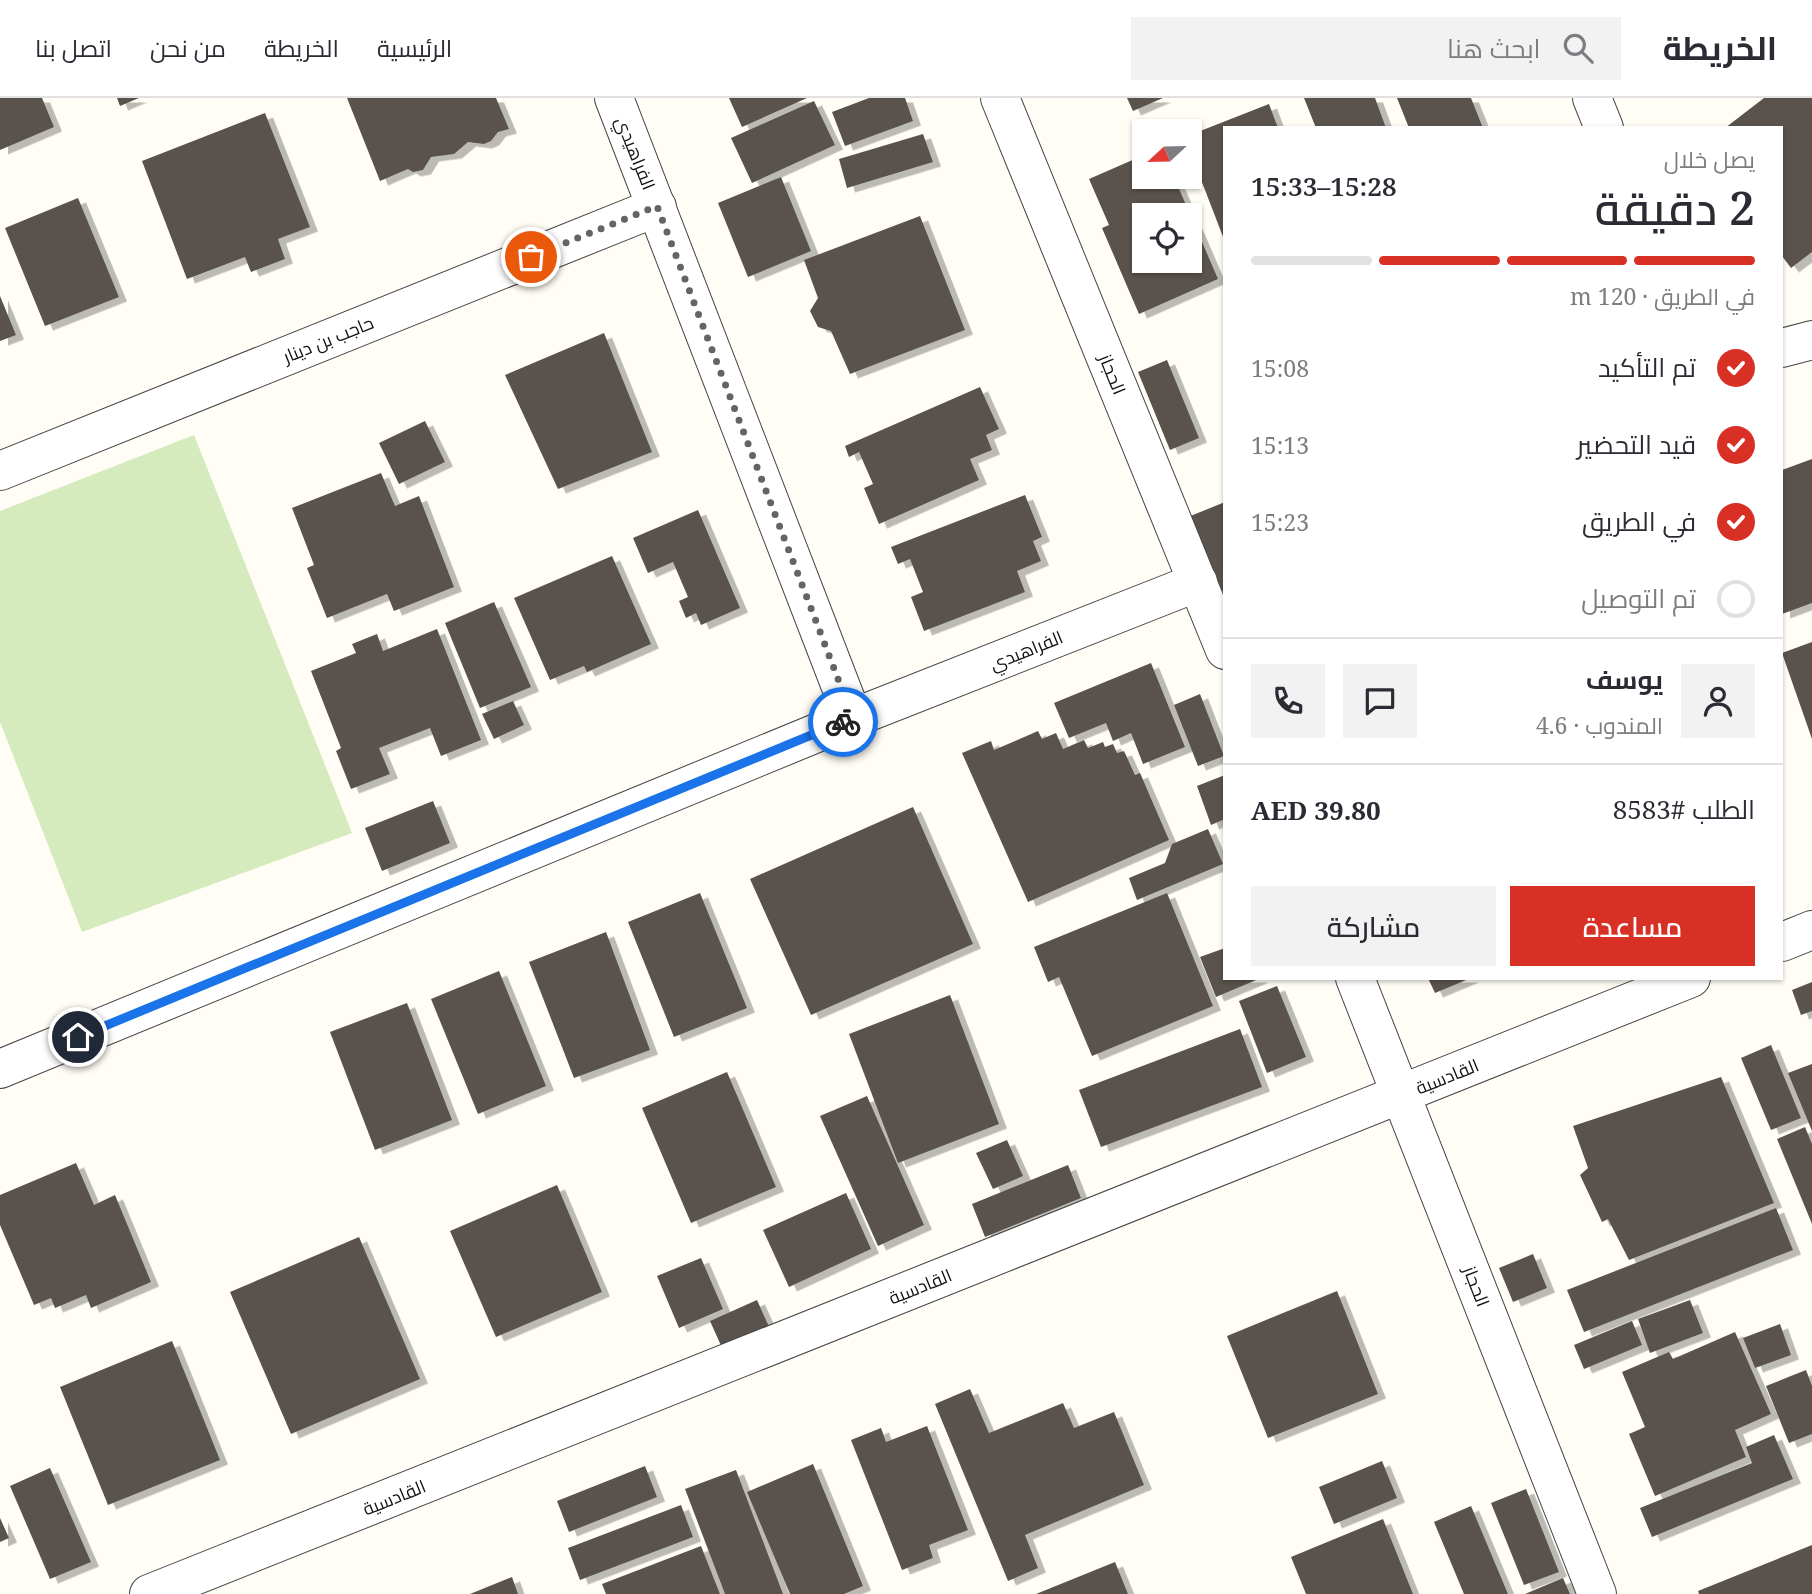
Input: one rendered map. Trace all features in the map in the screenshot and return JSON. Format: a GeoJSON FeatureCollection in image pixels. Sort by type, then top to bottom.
{"type":"FeatureCollection","features":[{"type":"Feature","properties":{"kind":"street","name":"الفراهيدي"},"geometry":{"type":"LineString","coordinates":[[614,98],[853,718]]}},
{"type":"Feature","properties":{"kind":"street","name":"الحجاز"},"geometry":{"type":"LineString","coordinates":[[1000,98],[1223,645]]}},
{"type":"Feature","properties":{"kind":"street"},"geometry":{"type":"LineString","coordinates":[[1592,98],[1603,126]]}},
{"type":"Feature","properties":{"kind":"street","name":"حاجب بن دينار"},"geometry":{"type":"LineString","coordinates":[[0,471],[657,206]]}},
{"type":"Feature","properties":{"kind":"street"},"geometry":{"type":"LineString","coordinates":[[1783,348],[1812,340]]}},
{"type":"Feature","properties":{"kind":"street","name":"الفراهيدي"},"geometry":{"type":"LineString","coordinates":[[0,1069],[853,718],[1198,582]]}},
{"type":"Feature","properties":{"kind":"street"},"geometry":{"type":"LineString","coordinates":[[1783,942],[1812,930]]}},
{"type":"Feature","properties":{"kind":"street","name":"الحجاز"},"geometry":{"type":"LineString","coordinates":[[1356,980],[1597,1594]]}},
{"type":"Feature","properties":{"kind":"street","name":"القادسية"},"geometry":{"type":"LineString","coordinates":[[149,1594],[1686,980]]}},
{"type":"Feature","properties":{"kind":"green space"},"geometry":{"type":"Polygon","coordinates":[[[194,435],[352,833],[82,932],[0,722],[0,511],[194,435]]]}},
{"type":"Feature","properties":{"kind":"building"},"geometry":{"type":"Polygon","coordinates":[[[0,98],[42,98],[54,127],[0,150],[0,98]]]}},
{"type":"Feature","properties":{"kind":"building"},"geometry":{"type":"Polygon","coordinates":[[[117,98],[139,98],[120,106],[117,98]]]}},
{"type":"Feature","properties":{"kind":"building"},"geometry":{"type":"Polygon","coordinates":[[[347,98],[496,98],[509,129],[498,132],[491,141],[484,144],[468,142],[454,154],[431,157],[423,170],[413,172],[408,169],[380,181],[347,98]]]}},
{"type":"Feature","properties":{"kind":"building"},"geometry":{"type":"Polygon","coordinates":[[[729,98],[807,98],[742,127],[729,98]]]}},
{"type":"Feature","properties":{"kind":"building"},"geometry":{"type":"Polygon","coordinates":[[[869,98],[905,98],[913,121],[845,146],[832,112],[869,98]]]}},
{"type":"Feature","properties":{"kind":"building"},"geometry":{"type":"Polygon","coordinates":[[[1127,98],[1163,98],[1133,111],[1127,98]]]}},
{"type":"Feature","properties":{"kind":"building"},"geometry":{"type":"Polygon","coordinates":[[[1304,98],[1375,98],[1385,126],[1315,126],[1304,98]]]}},
{"type":"Feature","properties":{"kind":"building"},"geometry":{"type":"Polygon","coordinates":[[[1397,98],[1471,98],[1482,126],[1408,126],[1397,98]]]}},
{"type":"Feature","properties":{"kind":"building"},"geometry":{"type":"Polygon","coordinates":[[[1764,98],[1812,98],[1812,252],[1791,268],[1783,257],[1783,126],[1728,126],[1764,98]]]}},
{"type":"Feature","properties":{"kind":"building"},"geometry":{"type":"Polygon","coordinates":[[[814,101],[835,145],[752,183],[731,138],[814,101]]]}},
{"type":"Feature","properties":{"kind":"building"},"geometry":{"type":"Polygon","coordinates":[[[1269,104],[1277,126],[1223,126],[1223,237],[1202,182],[1202,130],[1269,104]]]}},
{"type":"Feature","properties":{"kind":"building"},"geometry":{"type":"Polygon","coordinates":[[[265,113],[310,227],[278,239],[285,259],[251,272],[245,257],[187,279],[142,161],[265,113]]]}},
{"type":"Feature","properties":{"kind":"building"},"geometry":{"type":"Polygon","coordinates":[[[923,134],[933,162],[847,188],[839,159],[923,134]]]}},
{"type":"Feature","properties":{"kind":"building"},"geometry":{"type":"Polygon","coordinates":[[[1132,160],[1132,189],[1179,189],[1185,203],[1132,203],[1132,273],[1202,273],[1202,242],[1218,279],[1139,314],[1102,228],[1109,225],[1089,179],[1132,160]]]}},
{"type":"Feature","properties":{"kind":"building"},"geometry":{"type":"Polygon","coordinates":[[[781,177],[811,251],[748,277],[718,203],[781,177]]]}},
{"type":"Feature","properties":{"kind":"building"},"geometry":{"type":"Polygon","coordinates":[[[78,198],[119,297],[45,326],[5,228],[78,198]]]}},
{"type":"Feature","properties":{"kind":"building"},"geometry":{"type":"Polygon","coordinates":[[[920,216],[965,330],[850,374],[831,331],[818,327],[810,311],[818,298],[804,260],[920,216]]]}},
{"type":"Feature","properties":{"kind":"building"},"geometry":{"type":"Polygon","coordinates":[[[0,296],[16,335],[0,341],[0,296]]]}},
{"type":"Feature","properties":{"kind":"building"},"geometry":{"type":"Polygon","coordinates":[[[604,333],[652,452],[558,489],[505,375],[604,333]]]}},
{"type":"Feature","properties":{"kind":"building"},"geometry":{"type":"Polygon","coordinates":[[[1167,360],[1199,438],[1170,450],[1138,372],[1167,360]]]}},
{"type":"Feature","properties":{"kind":"building"},"geometry":{"type":"Polygon","coordinates":[[[980,387],[999,429],[986,435],[992,450],[970,459],[979,480],[879,524],[864,488],[873,484],[859,452],[849,457],[845,446],[980,387]]]}},
{"type":"Feature","properties":{"kind":"building"},"geometry":{"type":"Polygon","coordinates":[[[425,421],[445,462],[399,484],[379,443],[425,421]]]}},
{"type":"Feature","properties":{"kind":"building"},"geometry":{"type":"Polygon","coordinates":[[[1812,459],[1812,603],[1783,614],[1783,470],[1812,459]]]}},
{"type":"Feature","properties":{"kind":"building"},"geometry":{"type":"Polygon","coordinates":[[[381,473],[395,506],[419,496],[454,587],[394,611],[387,594],[327,618],[307,568],[314,565],[292,508],[381,473]]]}},
{"type":"Feature","properties":{"kind":"building"},"geometry":{"type":"Polygon","coordinates":[[[1025,495],[1042,537],[1033,541],[1041,561],[1017,571],[1025,592],[924,631],[911,597],[923,592],[910,559],[898,564],[891,547],[1025,495]]]}},
{"type":"Feature","properties":{"kind":"building"},"geometry":{"type":"Polygon","coordinates":[[[1223,503],[1223,591],[1219,593],[1188,517],[1223,503]]]}},
{"type":"Feature","properties":{"kind":"building"},"geometry":{"type":"Polygon","coordinates":[[[698,510],[740,608],[701,625],[696,613],[686,618],[679,601],[688,597],[673,562],[648,573],[633,538],[698,510]]]}},
{"type":"Feature","properties":{"kind":"building"},"geometry":{"type":"Polygon","coordinates":[[[612,556],[651,644],[587,672],[584,666],[550,680],[514,598],[612,556]]]}},
{"type":"Feature","properties":{"kind":"building"},"geometry":{"type":"Polygon","coordinates":[[[494,602],[531,687],[480,708],[445,623],[494,602]]]}},
{"type":"Feature","properties":{"kind":"building"},"geometry":{"type":"Polygon","coordinates":[[[437,629],[481,740],[441,756],[430,728],[379,748],[390,774],[351,789],[336,751],[341,748],[311,671],[356,653],[352,644],[377,634],[383,651],[437,629]]]}},
{"type":"Feature","properties":{"kind":"building"},"geometry":{"type":"Polygon","coordinates":[[[1812,642],[1812,739],[1783,656],[1783,653],[1812,642]]]}},
{"type":"Feature","properties":{"kind":"building"},"geometry":{"type":"Polygon","coordinates":[[[1151,663],[1185,747],[1143,764],[1131,733],[1113,741],[1106,723],[1069,738],[1054,703],[1151,663]]]}},
{"type":"Feature","properties":{"kind":"building"},"geometry":{"type":"Polygon","coordinates":[[[1200,694],[1223,756],[1198,766],[1174,705],[1200,694]]]}},
{"type":"Feature","properties":{"kind":"building"},"geometry":{"type":"Polygon","coordinates":[[[513,701],[524,725],[494,739],[482,714],[513,701]]]}},
{"type":"Feature","properties":{"kind":"building"},"geometry":{"type":"Polygon","coordinates":[[[1038,731],[1042,739],[1056,733],[1063,749],[1084,740],[1088,748],[1103,742],[1105,747],[1113,744],[1117,753],[1124,751],[1135,775],[1140,773],[1169,840],[1028,902],[962,753],[991,741],[994,750],[1038,731]]]}},
{"type":"Feature","properties":{"kind":"building"},"geometry":{"type":"Polygon","coordinates":[[[1223,776],[1223,820],[1211,825],[1197,786],[1223,776]]]}},
{"type":"Feature","properties":{"kind":"building"},"geometry":{"type":"Polygon","coordinates":[[[433,801],[450,843],[382,871],[365,828],[433,801]]]}},
{"type":"Feature","properties":{"kind":"building"},"geometry":{"type":"Polygon","coordinates":[[[913,807],[973,944],[811,1015],[750,879],[913,807]]]}},
{"type":"Feature","properties":{"kind":"building"},"geometry":{"type":"Polygon","coordinates":[[[1208,829],[1223,864],[1137,900],[1129,878],[1165,863],[1172,844],[1208,829]]]}},
{"type":"Feature","properties":{"kind":"building"},"geometry":{"type":"Polygon","coordinates":[[[700,893],[747,1008],[674,1037],[628,922],[700,893]]]}},
{"type":"Feature","properties":{"kind":"building"},"geometry":{"type":"Polygon","coordinates":[[[1167,893],[1213,1006],[1092,1056],[1059,977],[1048,982],[1034,947],[1167,893]]]}},
{"type":"Feature","properties":{"kind":"building"},"geometry":{"type":"Polygon","coordinates":[[[606,932],[650,1050],[574,1078],[529,962],[606,932]]]}},
{"type":"Feature","properties":{"kind":"building"},"geometry":{"type":"Polygon","coordinates":[[[1223,949],[1223,980],[1256,980],[1216,997],[1200,957],[1223,949]]]}},
{"type":"Feature","properties":{"kind":"building"},"geometry":{"type":"Polygon","coordinates":[[[499,971],[546,1086],[478,1114],[431,999],[499,971]]]}},
{"type":"Feature","properties":{"kind":"building"},"geometry":{"type":"Polygon","coordinates":[[[1429,980],[1466,980],[1435,993],[1429,980]]]}},
{"type":"Feature","properties":{"kind":"building"},"geometry":{"type":"Polygon","coordinates":[[[1812,982],[1812,1011],[1801,1015],[1792,990],[1812,982]]]}},
{"type":"Feature","properties":{"kind":"building"},"geometry":{"type":"Polygon","coordinates":[[[1277,986],[1306,1057],[1267,1073],[1239,1001],[1277,986]]]}},
{"type":"Feature","properties":{"kind":"building"},"geometry":{"type":"Polygon","coordinates":[[[950,995],[999,1124],[898,1163],[849,1034],[950,995]]]}},
{"type":"Feature","properties":{"kind":"building"},"geometry":{"type":"Polygon","coordinates":[[[407,1003],[452,1120],[375,1150],[330,1032],[407,1003]]]}},
{"type":"Feature","properties":{"kind":"building"},"geometry":{"type":"Polygon","coordinates":[[[1240,1029],[1262,1087],[1101,1147],[1079,1090],[1240,1029]]]}},
{"type":"Feature","properties":{"kind":"building"},"geometry":{"type":"Polygon","coordinates":[[[1771,1045],[1801,1118],[1771,1130],[1741,1058],[1771,1045]]]}},
{"type":"Feature","properties":{"kind":"building"},"geometry":{"type":"Polygon","coordinates":[[[1812,1064],[1812,1131],[1788,1073],[1812,1064]]]}},
{"type":"Feature","properties":{"kind":"building"},"geometry":{"type":"Polygon","coordinates":[[[727,1072],[776,1187],[691,1223],[642,1108],[727,1072]]]}},
{"type":"Feature","properties":{"kind":"building"},"geometry":{"type":"Polygon","coordinates":[[[1721,1077],[1774,1203],[1629,1260],[1608,1219],[1602,1222],[1580,1175],[1588,1168],[1573,1126],[1721,1077]]]}},
{"type":"Feature","properties":{"kind":"building"},"geometry":{"type":"Polygon","coordinates":[[[867,1096],[924,1225],[878,1246],[820,1116],[867,1096]]]}},
{"type":"Feature","properties":{"kind":"building"},"geometry":{"type":"Polygon","coordinates":[[[1805,1127],[1812,1144],[1812,1224],[1777,1139],[1805,1127]]]}},
{"type":"Feature","properties":{"kind":"building"},"geometry":{"type":"Polygon","coordinates":[[[1007,1140],[1023,1176],[993,1189],[976,1153],[1007,1140]]]}},
{"type":"Feature","properties":{"kind":"building"},"geometry":{"type":"Polygon","coordinates":[[[76,1163],[94,1205],[115,1195],[151,1282],[91,1308],[86,1295],[55,1308],[51,1298],[34,1305],[0,1225],[0,1195],[76,1163]]]}},
{"type":"Feature","properties":{"kind":"building"},"geometry":{"type":"Polygon","coordinates":[[[1068,1165],[1081,1198],[985,1237],[972,1204],[1068,1165]]]}},
{"type":"Feature","properties":{"kind":"building"},"geometry":{"type":"Polygon","coordinates":[[[557,1185],[602,1292],[496,1337],[450,1231],[557,1185]]]}},
{"type":"Feature","properties":{"kind":"building"},"geometry":{"type":"Polygon","coordinates":[[[846,1193],[871,1249],[789,1287],[763,1230],[846,1193]]]}},
{"type":"Feature","properties":{"kind":"building"},"geometry":{"type":"Polygon","coordinates":[[[1776,1208],[1793,1250],[1584,1332],[1567,1290],[1776,1208]]]}},
{"type":"Feature","properties":{"kind":"building"},"geometry":{"type":"Polygon","coordinates":[[[359,1237],[420,1379],[291,1434],[230,1292],[359,1237]]]}},
{"type":"Feature","properties":{"kind":"building"},"geometry":{"type":"Polygon","coordinates":[[[1533,1254],[1547,1288],[1513,1302],[1499,1268],[1533,1254]]]}},
{"type":"Feature","properties":{"kind":"building"},"geometry":{"type":"Polygon","coordinates":[[[701,1258],[723,1309],[679,1328],[657,1276],[701,1258]]]}},
{"type":"Feature","properties":{"kind":"building"},"geometry":{"type":"Polygon","coordinates":[[[1337,1291],[1378,1394],[1268,1438],[1227,1336],[1337,1291]]]}},
{"type":"Feature","properties":{"kind":"building"},"geometry":{"type":"Polygon","coordinates":[[[757,1300],[774,1338],[727,1359],[710,1321],[757,1300]]]}},
{"type":"Feature","properties":{"kind":"building"},"geometry":{"type":"Polygon","coordinates":[[[1690,1300],[1703,1333],[1650,1353],[1638,1319],[1690,1300]]]}},
{"type":"Feature","properties":{"kind":"building"},"geometry":{"type":"Polygon","coordinates":[[[1632,1321],[1642,1345],[1584,1369],[1574,1345],[1632,1321]]]}},
{"type":"Feature","properties":{"kind":"building"},"geometry":{"type":"Polygon","coordinates":[[[1780,1324],[1791,1355],[1755,1368],[1743,1338],[1780,1324]]]}},
{"type":"Feature","properties":{"kind":"building"},"geometry":{"type":"Polygon","coordinates":[[[1735,1332],[1771,1414],[1735,1430],[1746,1457],[1655,1496],[1629,1434],[1645,1427],[1622,1372],[1669,1352],[1673,1359],[1735,1332]]]}},
{"type":"Feature","properties":{"kind":"building"},"geometry":{"type":"Polygon","coordinates":[[[172,1341],[220,1460],[108,1505],[60,1387],[172,1341]]]}},
{"type":"Feature","properties":{"kind":"building"},"geometry":{"type":"Polygon","coordinates":[[[1806,1370],[1812,1386],[1812,1434],[1789,1443],[1766,1386],[1806,1370]]]}},
{"type":"Feature","properties":{"kind":"building"},"geometry":{"type":"Polygon","coordinates":[[[970,1389],[989,1433],[1063,1403],[1074,1428],[1114,1412],[1144,1485],[1025,1535],[1038,1568],[1008,1581],[935,1404],[970,1389]]]}},
{"type":"Feature","properties":{"kind":"building"},"geometry":{"type":"Polygon","coordinates":[[[927,1426],[968,1530],[929,1545],[933,1558],[902,1570],[851,1440],[881,1428],[886,1442],[927,1426]]]}},
{"type":"Feature","properties":{"kind":"building"},"geometry":{"type":"Polygon","coordinates":[[[1774,1435],[1793,1479],[1652,1537],[1640,1508],[1752,1463],[1746,1447],[1774,1435]]]}},
{"type":"Feature","properties":{"kind":"building"},"geometry":{"type":"Polygon","coordinates":[[[1382,1461],[1397,1498],[1334,1524],[1319,1487],[1382,1461]]]}},
{"type":"Feature","properties":{"kind":"building"},"geometry":{"type":"Polygon","coordinates":[[[813,1464],[863,1586],[844,1594],[790,1594],[747,1492],[813,1464]]]}},
{"type":"Feature","properties":{"kind":"building"},"geometry":{"type":"Polygon","coordinates":[[[645,1466],[657,1497],[569,1532],[557,1501],[645,1466]]]}},
{"type":"Feature","properties":{"kind":"building"},"geometry":{"type":"Polygon","coordinates":[[[50,1468],[91,1562],[50,1579],[10,1486],[50,1468]]]}},
{"type":"Feature","properties":{"kind":"building"},"geometry":{"type":"Polygon","coordinates":[[[736,1470],[783,1594],[725,1594],[685,1489],[736,1470]]]}},
{"type":"Feature","properties":{"kind":"building"},"geometry":{"type":"Polygon","coordinates":[[[1526,1489],[1559,1572],[1524,1585],[1491,1503],[1526,1489]]]}},
{"type":"Feature","properties":{"kind":"building"},"geometry":{"type":"Polygon","coordinates":[[[681,1505],[693,1537],[580,1580],[568,1548],[681,1505]]]}},
{"type":"Feature","properties":{"kind":"building"},"geometry":{"type":"Polygon","coordinates":[[[1471,1506],[1508,1594],[1464,1594],[1434,1522],[1471,1506]]]}},
{"type":"Feature","properties":{"kind":"building"},"geometry":{"type":"Polygon","coordinates":[[[0,1518],[9,1538],[0,1542],[0,1518]]]}},
{"type":"Feature","properties":{"kind":"building"},"geometry":{"type":"Polygon","coordinates":[[[1383,1519],[1413,1594],[1306,1594],[1291,1557],[1383,1519]]]}},
{"type":"Feature","properties":{"kind":"building"},"geometry":{"type":"Polygon","coordinates":[[[1812,1545],[1812,1594],[1699,1594],[1698,1591],[1812,1545]]]}},
{"type":"Feature","properties":{"kind":"building"},"geometry":{"type":"Polygon","coordinates":[[[701,1546],[720,1594],[606,1594],[602,1584],[701,1546]]]}},
{"type":"Feature","properties":{"kind":"building"},"geometry":{"type":"Polygon","coordinates":[[[1115,1562],[1128,1594],[1036,1594],[1115,1562]]]}},
{"type":"Feature","properties":{"kind":"building"},"geometry":{"type":"Polygon","coordinates":[[[512,1577],[518,1594],[470,1594],[512,1577]]]}},
{"type":"Feature","properties":{"kind":"building"},"geometry":{"type":"Polygon","coordinates":[[[1563,1578],[1570,1594],[1525,1594],[1563,1578]]]}},
{"type":"Feature","properties":{"kind":"way so far"},"geometry":{"type":"LineString","coordinates":[[531,257],[657,206],[853,718],[843,722]]}},
{"type":"Feature","properties":{"kind":"route"},"geometry":{"type":"LineString","coordinates":[[78,1037],[843,722]]}}]}
